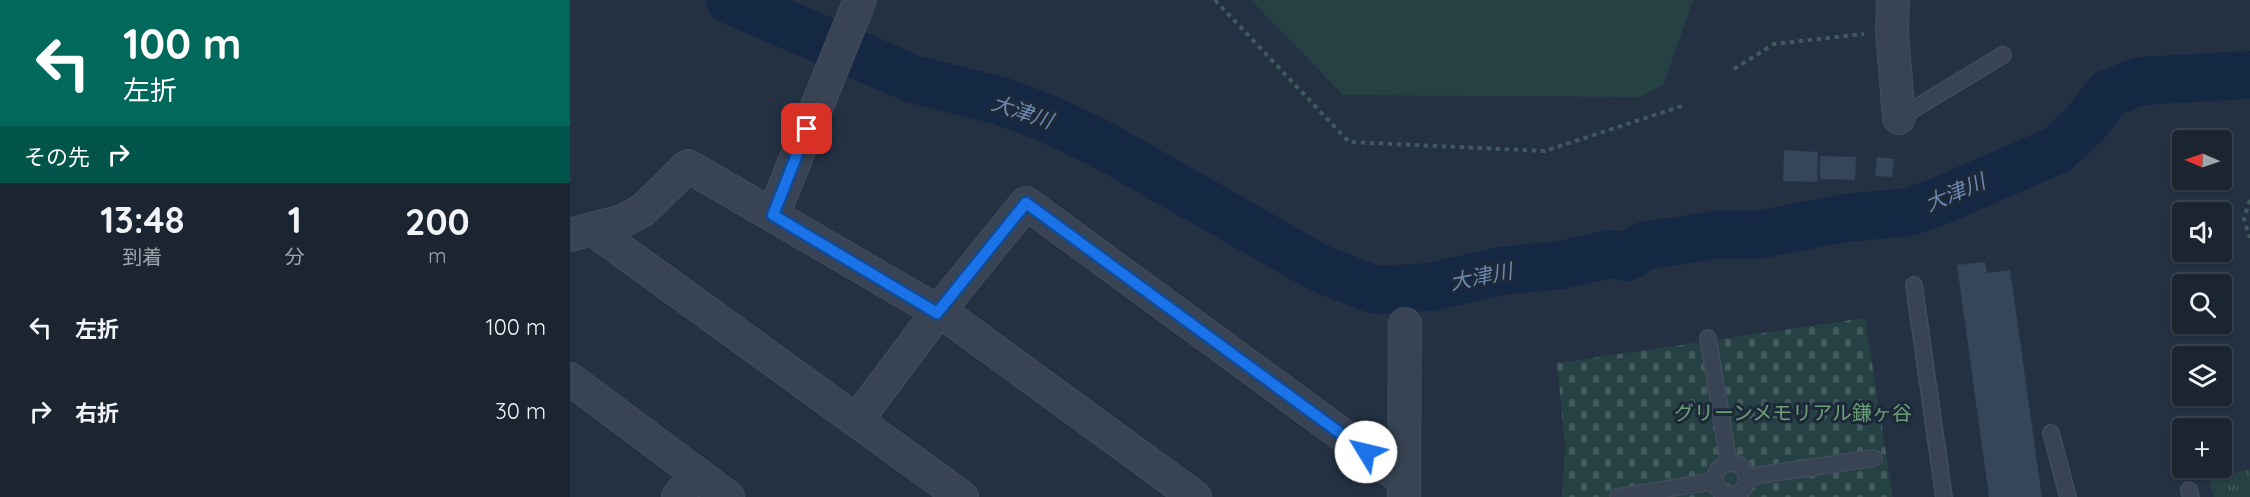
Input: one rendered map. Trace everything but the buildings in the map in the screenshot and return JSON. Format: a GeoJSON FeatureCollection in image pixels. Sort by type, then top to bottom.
{"type":"FeatureCollection","features":[{"type":"Feature","properties":{"kind":"street"},"geometry":{"type":"LineString","coordinates":[[773,215],[860,0]]}},
{"type":"Feature","properties":{"kind":"street"},"geometry":{"type":"LineString","coordinates":[[1893,0],[1892,32],[1899,118]]}},
{"type":"Feature","properties":{"kind":"street"},"geometry":{"type":"LineString","coordinates":[[581,232],[623,221],[643,210],[688,166],[954,321],[1195,497]]}},
{"type":"Feature","properties":{"kind":"street"},"geometry":{"type":"LineString","coordinates":[[857,420],[937,313],[1026,203],[1404,488]]}},
{"type":"Feature","properties":{"kind":"street"},"geometry":{"type":"LineString","coordinates":[[581,232],[857,420],[962,497]]}},
{"type":"Feature","properties":{"kind":"street"},"geometry":{"type":"LineString","coordinates":[[1404,488],[1405,324]]}},
{"type":"Feature","properties":{"kind":"street"},"geometry":{"type":"LineString","coordinates":[[570,380],[687,485],[728,497]]}},
{"type":"Feature","properties":{"kind":"lane"},"geometry":{"type":"LineString","coordinates":[[1899,118],[2003,55]]}},
{"type":"Feature","properties":{"kind":"lane"},"geometry":{"type":"LineString","coordinates":[[1914,285],[1944,497]]}},
{"type":"Feature","properties":{"kind":"lane"},"geometry":{"type":"LineString","coordinates":[[1708,338],[1729,463]]}},
{"type":"Feature","properties":{"kind":"lane"},"geometry":{"type":"LineString","coordinates":[[2051,433],[2068,497]]}},
{"type":"Feature","properties":{"kind":"lane"},"geometry":{"type":"LineString","coordinates":[[1748,477],[1874,458]]}},
{"type":"Feature","properties":{"kind":"lane"},"geometry":{"type":"LineString","coordinates":[[1729,463],[1738,464],[1748,477],[1741,492],[1733,496],[1725,494],[1715,481],[1716,473],[1721,466],[1729,463]]}},
{"type":"Feature","properties":{"kind":"lane"},"geometry":{"type":"LineString","coordinates":[[1618,497],[1715,481]]}},
{"type":"Feature","properties":{"kind":"path"},"geometry":{"type":"LineString","coordinates":[[1215,0],[1349,142],[1545,151],[1685,105]]}},
{"type":"Feature","properties":{"kind":"path"},"geometry":{"type":"LineString","coordinates":[[1734,69],[1774,44],[1820,37],[1892,32]]}},
{"type":"Feature","properties":{"kind":"path"},"geometry":{"type":"LineString","coordinates":[[2250,200],[2244,219],[2250,238]]}},
{"type":"Feature","properties":{"kind":"green space"},"geometry":{"type":"Polygon","coordinates":[[[1251,0],[1693,0],[1664,84],[1640,97],[1343,95],[1251,0]]]}},
{"type":"Feature","properties":{"kind":"green space","name":"グリーンメモリアル鎌ヶ谷"},"geometry":{"type":"Polygon","coordinates":[[[1865,318],[1893,497],[1562,497],[1565,446],[1557,363],[1865,318]]]}},
{"type":"Feature","properties":{"kind":"green space"},"geometry":{"type":"Polygon","coordinates":[[[2250,469],[2250,497],[2214,497],[2209,481],[2232,478],[2232,474],[2250,469]]]}},
{"type":"Feature","properties":{"kind":"waterway","name":"大津川"},"geometry":{"type":"LineString","coordinates":[[730,0],[913,79],[1001,101],[1044,117],[1101,144],[1321,269],[1375,290],[1430,287],[1501,271],[1561,265],[1610,254],[1627,257],[1644,246],[1722,234],[1757,235],[1846,218],[1909,212],[1940,201],[2057,150],[2086,123],[2108,94],[2140,81],[2250,75]]}},
{"type":"Feature","properties":{"kind":"route"},"geometry":{"type":"LineString","coordinates":[[807,129],[773,215],[937,313],[1026,203],[1366,452]]}}]}
